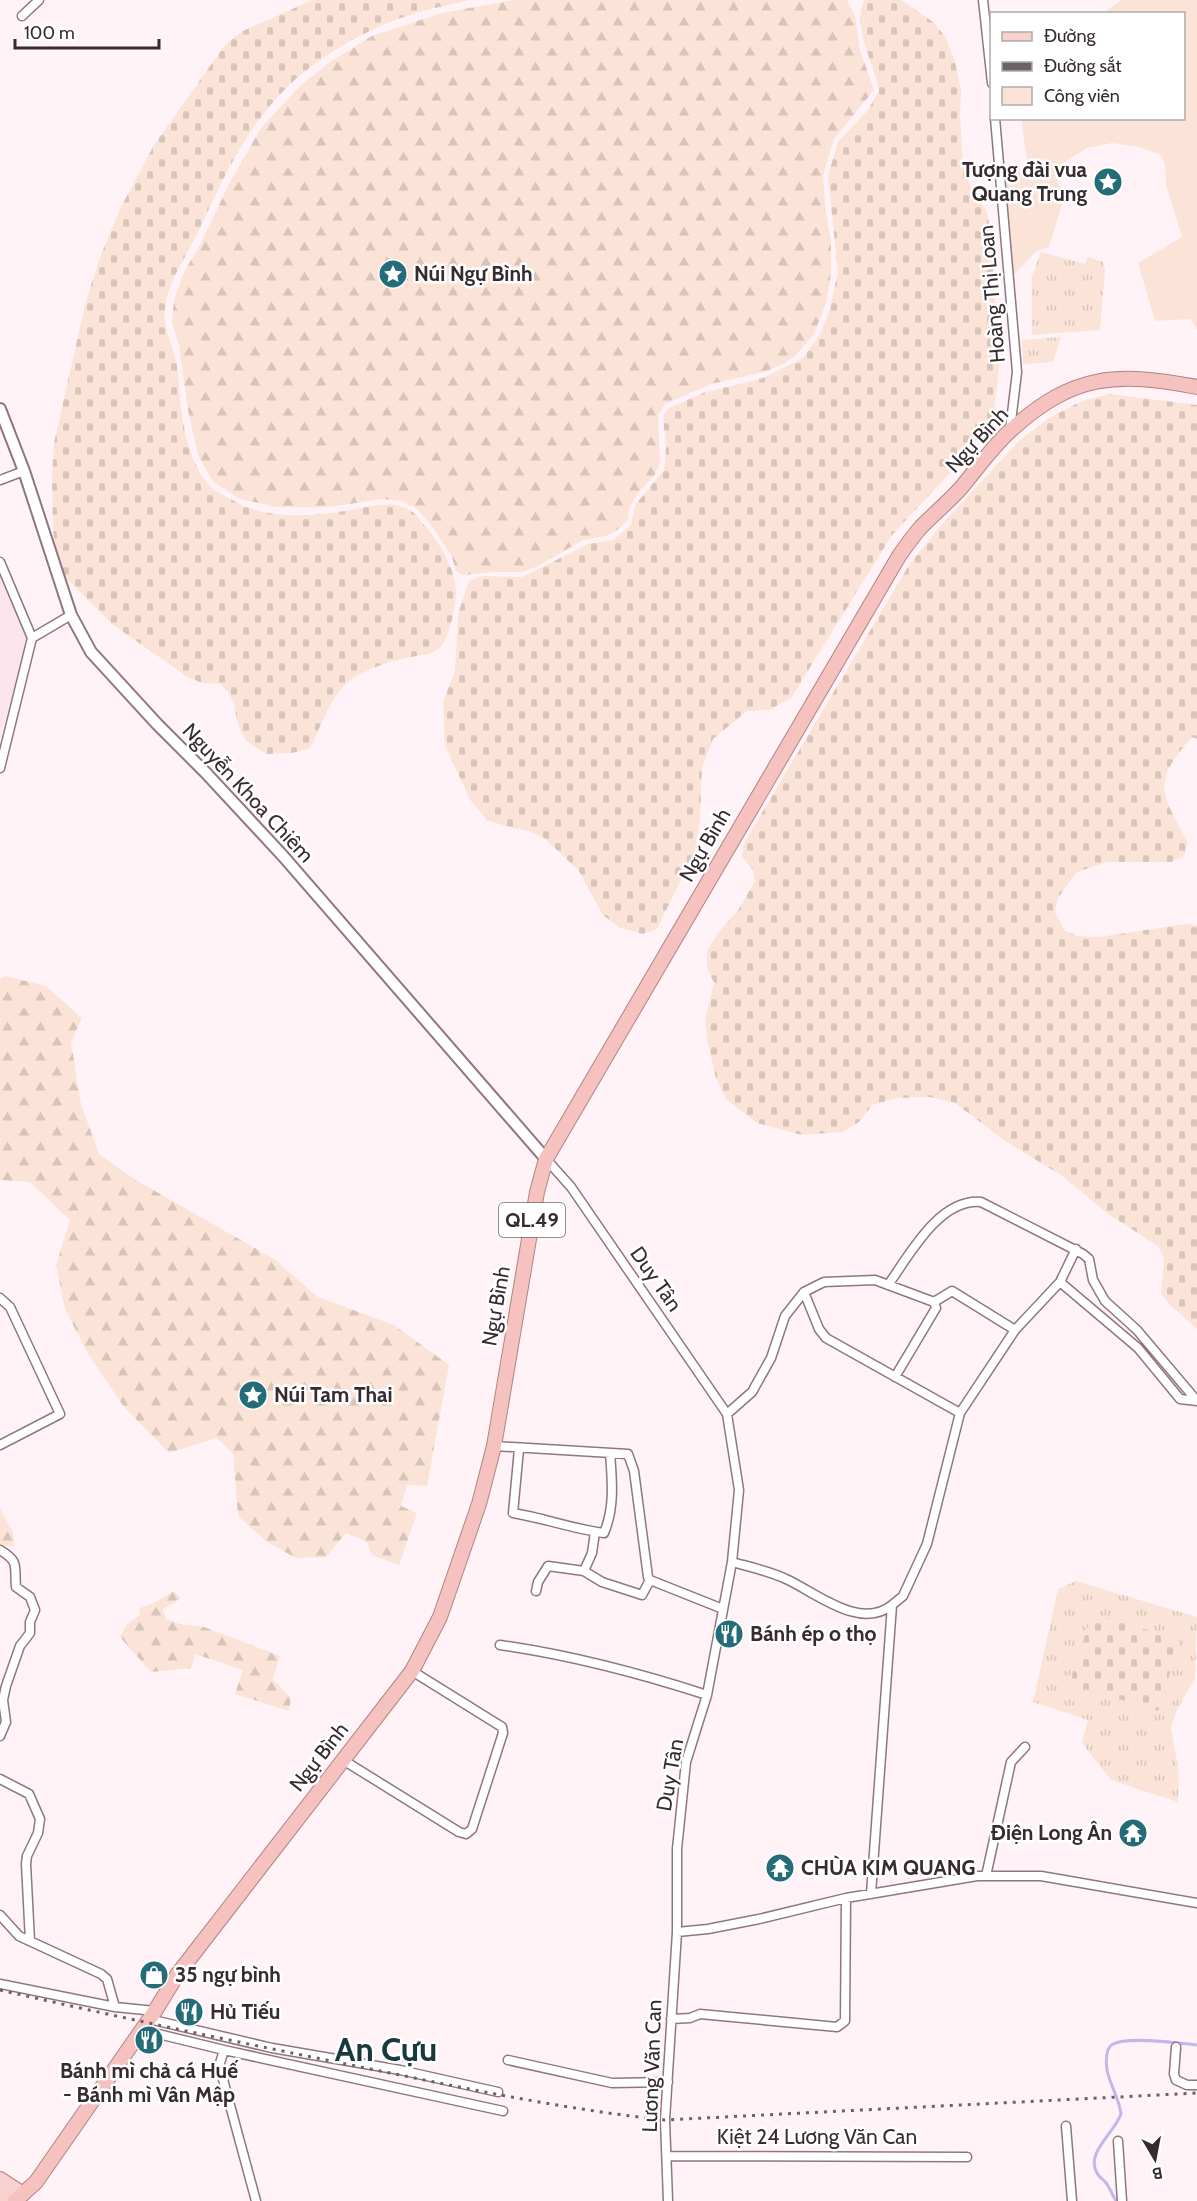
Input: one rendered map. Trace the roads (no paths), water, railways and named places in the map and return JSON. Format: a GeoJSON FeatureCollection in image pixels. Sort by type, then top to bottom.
{"type":"FeatureCollection","features":[{"type":"Feature","properties":{"kind":"highway","name":"Ngự Bình"},"geometry":{"type":"LineString","coordinates":[[22,2199],[149,2020],[184,1966],[411,1671],[440,1617],[479,1504],[494,1446],[537,1192],[546,1159],[898,556],[1010,430],[1066,390],[1094,381],[1116,378],[1163,381],[1197,387]]}},
{"type":"Feature","properties":{"kind":"main road"},"geometry":{"type":"LineString","coordinates":[[0,2179],[22,2199]]}},
{"type":"Feature","properties":{"kind":"main road"},"geometry":{"type":"LineString","coordinates":[[0,2194],[10,2201]]}},
{"type":"Feature","properties":{"kind":"street"},"geometry":{"type":"LineString","coordinates":[[22,16],[39,0]]}},
{"type":"Feature","properties":{"kind":"street"},"geometry":{"type":"LineString","coordinates":[[983,0],[990,65]]}},
{"type":"Feature","properties":{"kind":"street","name":"Hoàng Thị Loan"},"geometry":{"type":"LineString","coordinates":[[995,120],[1017,372],[1010,430]]}},
{"type":"Feature","properties":{"kind":"street","name":"Nguyễn Khoa Chiêm"},"geometry":{"type":"LineString","coordinates":[[0,409],[24,471],[71,615],[91,652],[283,856],[546,1159]]}},
{"type":"Feature","properties":{"kind":"street"},"geometry":{"type":"LineString","coordinates":[[0,480],[24,471]]}},
{"type":"Feature","properties":{"kind":"street"},"geometry":{"type":"LineString","coordinates":[[0,562],[32,638],[0,768]]}},
{"type":"Feature","properties":{"kind":"street"},"geometry":{"type":"LineString","coordinates":[[32,638],[71,615]]}},
{"type":"Feature","properties":{"kind":"street","name":"Duy Tân"},"geometry":{"type":"LineString","coordinates":[[546,1159],[571,1187],[727,1414],[739,1490],[732,1562],[707,1695],[686,1762],[677,1849],[677,1932]]}},
{"type":"Feature","properties":{"kind":"street"},"geometry":{"type":"LineString","coordinates":[[888,1285],[930,1228],[944,1213],[956,1205],[981,1202],[1076,1249],[1089,1259],[1093,1280],[1105,1301],[1137,1330],[1197,1401]]}},
{"type":"Feature","properties":{"kind":"street"},"geometry":{"type":"LineString","coordinates":[[732,1562],[775,1574],[849,1611],[864,1613],[885,1610],[903,1596],[927,1544],[960,1413],[1015,1330],[1060,1282],[1076,1249]]}},
{"type":"Feature","properties":{"kind":"street"},"geometry":{"type":"LineString","coordinates":[[727,1414],[752,1392],[771,1358],[785,1316],[804,1292],[824,1282],[875,1280],[934,1302]]}},
{"type":"Feature","properties":{"kind":"street"},"geometry":{"type":"LineString","coordinates":[[1060,1282],[1138,1348],[1180,1399],[1197,1401]]}},
{"type":"Feature","properties":{"kind":"street"},"geometry":{"type":"LineString","coordinates":[[934,1302],[952,1291],[1015,1330]]}},
{"type":"Feature","properties":{"kind":"street"},"geometry":{"type":"LineString","coordinates":[[804,1292],[819,1329],[826,1338],[960,1413]]}},
{"type":"Feature","properties":{"kind":"street"},"geometry":{"type":"LineString","coordinates":[[0,1298],[10,1307],[60,1414],[0,1445]]}},
{"type":"Feature","properties":{"kind":"street"},"geometry":{"type":"LineString","coordinates":[[895,1377],[936,1308],[934,1302]]}},
{"type":"Feature","properties":{"kind":"street"},"geometry":{"type":"LineString","coordinates":[[494,1446],[628,1454],[634,1471],[648,1577],[650,1580],[723,1609]]}},
{"type":"Feature","properties":{"kind":"street"},"geometry":{"type":"LineString","coordinates":[[519,1449],[513,1513],[604,1533],[611,1516],[610,1453]]}},
{"type":"Feature","properties":{"kind":"street"},"geometry":{"type":"LineString","coordinates":[[584,1571],[592,1553],[595,1532]]}},
{"type":"Feature","properties":{"kind":"street"},"geometry":{"type":"LineString","coordinates":[[0,1550],[14,1559],[16,1587],[30,1597],[35,1610],[30,1622],[30,1633],[20,1646],[6,1686],[3,1700],[6,1722],[0,1736]]}},
{"type":"Feature","properties":{"kind":"street"},"geometry":{"type":"LineString","coordinates":[[536,1591],[538,1582],[548,1566],[584,1571],[602,1582],[642,1595],[650,1580]]}},
{"type":"Feature","properties":{"kind":"street"},"geometry":{"type":"LineString","coordinates":[[871,1894],[892,1605]]}},
{"type":"Feature","properties":{"kind":"street"},"geometry":{"type":"LineString","coordinates":[[500,1645],[595,1662],[707,1695]]}},
{"type":"Feature","properties":{"kind":"street"},"geometry":{"type":"LineString","coordinates":[[343,1760],[459,1832],[466,1834],[472,1829],[503,1733],[502,1727],[411,1671]]}},
{"type":"Feature","properties":{"kind":"street"},"geometry":{"type":"LineString","coordinates":[[986,1876],[1011,1762],[1025,1747]]}},
{"type":"Feature","properties":{"kind":"street"},"geometry":{"type":"LineString","coordinates":[[0,1779],[29,1794],[40,1819],[38,1833],[27,1856],[26,1864],[30,1941]]}},
{"type":"Feature","properties":{"kind":"street"},"geometry":{"type":"LineString","coordinates":[[677,1932],[708,1929],[846,1898],[977,1876],[1041,1876],[1197,1903]]}},
{"type":"Feature","properties":{"kind":"street"},"geometry":{"type":"LineString","coordinates":[[671,2019],[690,2018],[700,2014],[837,2027],[845,2020],[846,1898]]}},
{"type":"Feature","properties":{"kind":"street"},"geometry":{"type":"LineString","coordinates":[[0,1915],[19,1936],[101,1974],[107,1979],[115,2007]]}},
{"type":"Feature","properties":{"kind":"street","name":"Lương Văn Can"},"geometry":{"type":"LineString","coordinates":[[668,2201],[665,2121],[677,1932]]}},
{"type":"Feature","properties":{"kind":"street"},"geometry":{"type":"LineString","coordinates":[[0,1984],[115,2007],[224,2050],[503,2111]]}},
{"type":"Feature","properties":{"kind":"street"},"geometry":{"type":"LineString","coordinates":[[149,2020],[272,2048],[400,2070],[498,2092]]}},
{"type":"Feature","properties":{"kind":"street"},"geometry":{"type":"LineString","coordinates":[[1176,2047],[1174,2074],[1176,2080],[1187,2085],[1197,2085]]}},
{"type":"Feature","properties":{"kind":"street"},"geometry":{"type":"LineString","coordinates":[[224,2050],[220,2063],[221,2072],[256,2201]]}},
{"type":"Feature","properties":{"kind":"street"},"geometry":{"type":"LineString","coordinates":[[508,2060],[612,2083],[668,2082]]}},
{"type":"Feature","properties":{"kind":"street"},"geometry":{"type":"LineString","coordinates":[[1066,2126],[1072,2201]]}},
{"type":"Feature","properties":{"kind":"street"},"geometry":{"type":"LineString","coordinates":[[1118,2141],[1122,2201]]}},
{"type":"Feature","properties":{"kind":"street","name":"Kiệt 24 Lương Văn Can"},"geometry":{"type":"LineString","coordinates":[[668,2156],[682,2154],[967,2157]]}},
{"type":"Feature","properties":{"kind":"waterway"},"geometry":{"type":"LineString","coordinates":[[1116,2201],[1094,2165],[1098,2150],[1121,2114],[1107,2070],[1110,2046],[1130,2040],[1197,2045]]}},
{"type":"Feature","properties":{"kind":"railway"},"geometry":{"type":"LineString","coordinates":[[0,1990],[222,2039],[472,2089],[549,2104],[665,2120],[1197,2093]]}},
{"type":"Feature","properties":{"kind":"place","name":"Tượng đài vua Quang Trung"},"geometry":{"type":"Point","coordinates":[1108,182]}},
{"type":"Feature","properties":{"kind":"place","name":"Núi Ngự Bình"},"geometry":{"type":"Point","coordinates":[393,274]}},
{"type":"Feature","properties":{"kind":"place","name":"Núi Tam Thai"},"geometry":{"type":"Point","coordinates":[253,1395]}},
{"type":"Feature","properties":{"kind":"place","name":"Bánh ép o thọ"},"geometry":{"type":"Point","coordinates":[729,1634]}},
{"type":"Feature","properties":{"kind":"place","name":"Điện Long Ân"},"geometry":{"type":"Point","coordinates":[1133,1833]}},
{"type":"Feature","properties":{"kind":"place","name":"CHÙA KIM QUANG"},"geometry":{"type":"Point","coordinates":[780,1868]}},
{"type":"Feature","properties":{"kind":"place","name":"35 ngự bình"},"geometry":{"type":"Point","coordinates":[154,1975]}},
{"type":"Feature","properties":{"kind":"place","name":"Hủ Tiếu"},"geometry":{"type":"Point","coordinates":[189,2012]}},
{"type":"Feature","properties":{"kind":"place","name":"Bánh mì chả cá Huế - Bánh mì Vân Mập"},"geometry":{"type":"Point","coordinates":[149,2040]}},
{"type":"Feature","properties":{"kind":"district","name":"An Cựu"},"geometry":{"type":"Point","coordinates":[386,2049]}}]}
